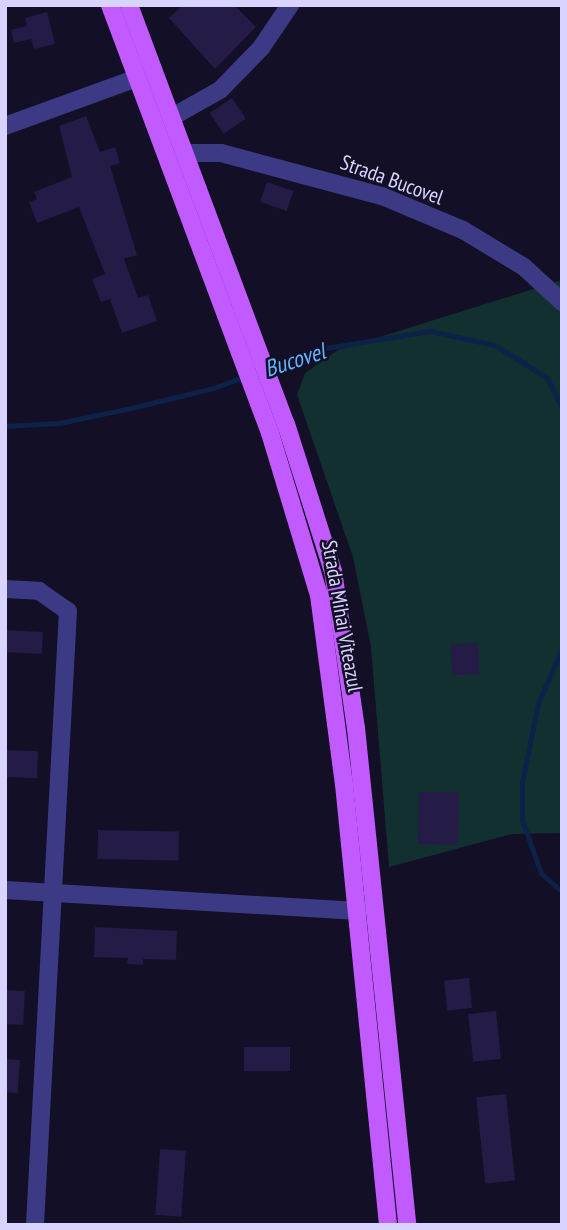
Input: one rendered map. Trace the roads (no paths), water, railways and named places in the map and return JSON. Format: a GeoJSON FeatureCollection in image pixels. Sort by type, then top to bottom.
{"type":"FeatureCollection","features":[{"type":"Feature","properties":{"kind":"main road","name":"Strada Mihai Viteazul"},"geometry":{"type":"LineString","coordinates":[[110,5],[137,78],[232,300]]}},
{"type":"Feature","properties":{"kind":"main road","name":"Strada Mihai Viteazul"},"geometry":{"type":"LineString","coordinates":[[129,5],[186,153],[232,300],[278,428],[323,531],[342,617],[407,1225]]}},
{"type":"Feature","properties":{"kind":"main road","name":"Strada Mihai Viteazul"},"geometry":{"type":"LineString","coordinates":[[278,428],[319,595],[358,911],[388,1225]]}},
{"type":"Feature","properties":{"kind":"street"},"geometry":{"type":"LineString","coordinates":[[172,117],[220,90],[261,48],[290,5]]}},
{"type":"Feature","properties":{"kind":"street"},"geometry":{"type":"LineString","coordinates":[[5,126],[137,78]]}},
{"type":"Feature","properties":{"kind":"street","name":"Strada Bucovel"},"geometry":{"type":"LineString","coordinates":[[186,153],[221,153],[382,196],[463,230],[524,268],[562,302]]}},
{"type":"Feature","properties":{"kind":"street"},"geometry":{"type":"LineString","coordinates":[[5,589],[38,591],[68,611],[35,1225]]}},
{"type":"Feature","properties":{"kind":"street"},"geometry":{"type":"LineString","coordinates":[[5,890],[358,911]]}},
{"type":"Feature","properties":{"kind":"waterway","name":"Bucovel"},"geometry":{"type":"LineString","coordinates":[[5,426],[59,423],[131,408],[213,388],[320,349],[430,331],[495,345],[547,378],[562,408]]}},
{"type":"Feature","properties":{"kind":"waterway","name":"Bucovel"},"geometry":{"type":"LineString","coordinates":[[562,649],[538,703],[522,782],[522,820],[541,873],[562,892]]}}]}
